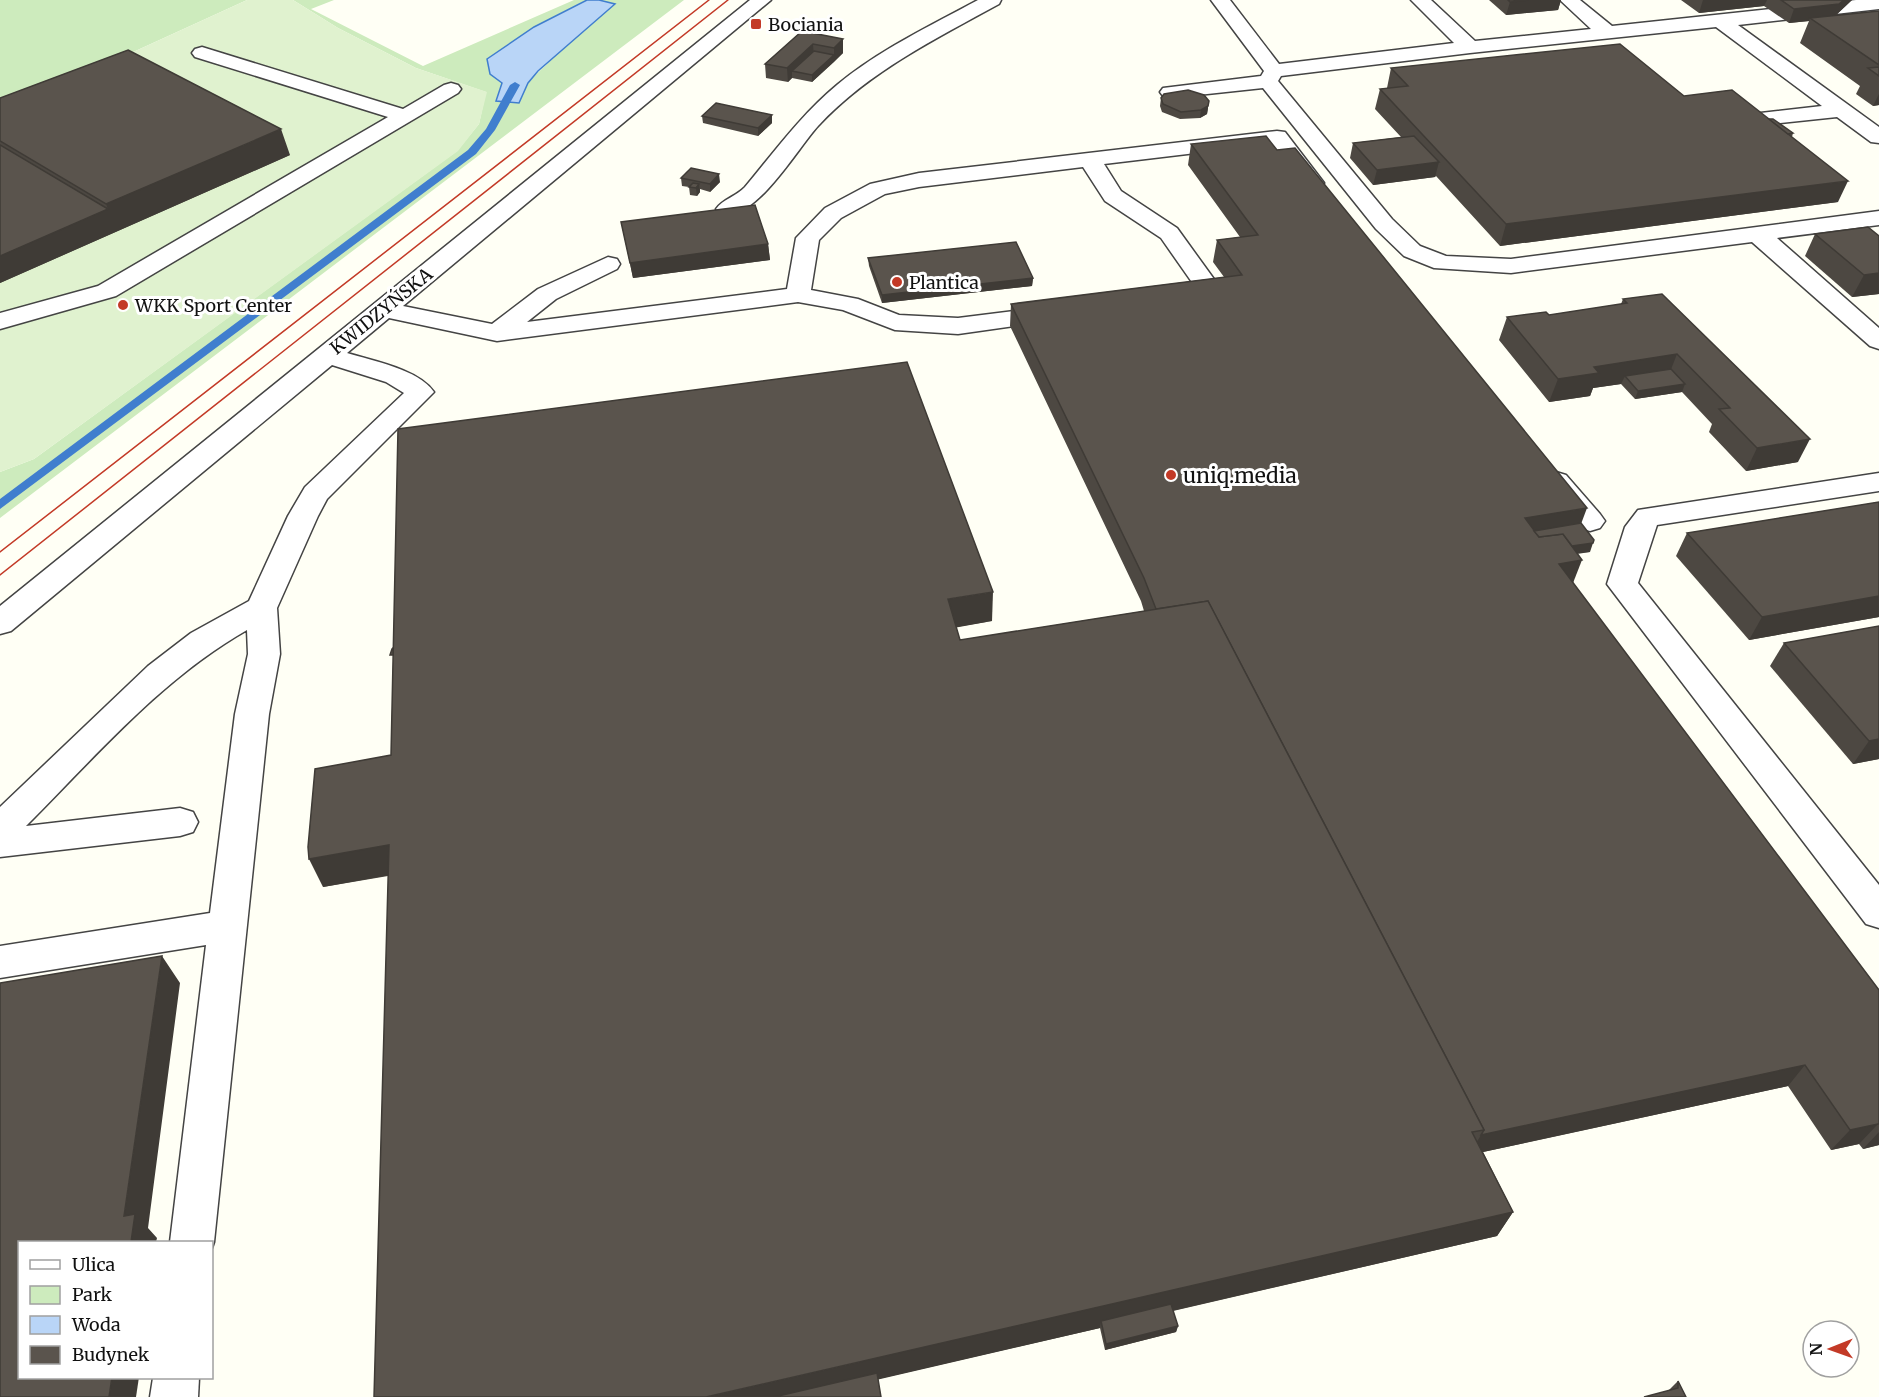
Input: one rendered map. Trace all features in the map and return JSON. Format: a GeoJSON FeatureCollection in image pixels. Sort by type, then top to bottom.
{"type":"FeatureCollection","features":[{"type":"Feature","properties":{"kind":"street","name":"KWIDZYŃSKA"},"geometry":{"type":"LineString","coordinates":[[7,609],[327,355],[762,0]]}},
{"type":"Feature","properties":{"kind":"street"},"geometry":{"type":"LineString","coordinates":[[728,209],[747,197],[810,122],[844,88],[892,56],[992,0]]}},
{"type":"Feature","properties":{"kind":"street"},"geometry":{"type":"LineString","coordinates":[[1220,0],[1271,76],[1384,224],[1412,251],[1443,262],[1511,266],[1879,218]]}},
{"type":"Feature","properties":{"kind":"street"},"geometry":{"type":"LineString","coordinates":[[1420,0],[1470,47]]}},
{"type":"Feature","properties":{"kind":"street"},"geometry":{"type":"LineString","coordinates":[[1569,0],[1614,54]]}},
{"type":"Feature","properties":{"kind":"street"},"geometry":{"type":"LineString","coordinates":[[1170,92],[1470,47],[1879,3]]}},
{"type":"Feature","properties":{"kind":"street"},"geometry":{"type":"LineString","coordinates":[[1720,21],[1879,137]]}},
{"type":"Feature","properties":{"kind":"street"},"geometry":{"type":"LineString","coordinates":[[202,53],[405,116]]}},
{"type":"Feature","properties":{"kind":"street"},"geometry":{"type":"LineString","coordinates":[[0,321],[107,291],[451,89]]}},
{"type":"Feature","properties":{"kind":"street"},"geometry":{"type":"LineString","coordinates":[[1743,122],[1841,110]]}},
{"type":"Feature","properties":{"kind":"street"},"geometry":{"type":"LineString","coordinates":[[798,295],[808,238],[833,213],[878,189],[919,180],[1277,137],[1329,203]]}},
{"type":"Feature","properties":{"kind":"street"},"geometry":{"type":"LineString","coordinates":[[1089,159],[1113,196],[1169,233],[1212,293],[1166,299]]}},
{"type":"Feature","properties":{"kind":"street"},"geometry":{"type":"LineString","coordinates":[[1759,235],[1879,341]]}},
{"type":"Feature","properties":{"kind":"street"},"geometry":{"type":"LineString","coordinates":[[497,333],[547,294],[608,264]]}},
{"type":"Feature","properties":{"kind":"street"},"geometry":{"type":"LineString","coordinates":[[384,309],[497,333],[798,295],[849,304],[895,322],[958,326],[1073,311]]}},
{"type":"Feature","properties":{"kind":"street"},"geometry":{"type":"LineString","coordinates":[[192,1241],[226,926],[252,714],[264,654],[261,608],[315,494],[421,392],[395,376],[327,355]]}},
{"type":"Feature","properties":{"kind":"street"},"geometry":{"type":"LineString","coordinates":[[1541,463],[1590,521]]}},
{"type":"Feature","properties":{"kind":"street"},"geometry":{"type":"LineString","coordinates":[[1879,482],[1648,517],[1640,527],[1622,584],[1879,913]]}},
{"type":"Feature","properties":{"kind":"street"},"geometry":{"type":"LineString","coordinates":[[0,829],[159,674],[202,641],[261,608]]}},
{"type":"Feature","properties":{"kind":"street"},"geometry":{"type":"LineString","coordinates":[[0,843],[180,822]]}},
{"type":"Feature","properties":{"kind":"street"},"geometry":{"type":"LineString","coordinates":[[0,962],[226,926]]}},
{"type":"Feature","properties":{"kind":"street"},"geometry":{"type":"LineString","coordinates":[[174,1397],[176,1379]]}},
{"type":"Feature","properties":{"kind":"green space"},"geometry":{"type":"Polygon","coordinates":[[[0,0],[247,0],[131,53],[0,98],[0,0]]]}},
{"type":"Feature","properties":{"kind":"green space","name":"WKK Sport Center"},"geometry":{"type":"Polygon","coordinates":[[[247,0],[293,0],[338,28],[416,68],[487,92],[479,124],[458,151],[34,459],[0,472],[0,98],[131,53],[247,0]]]}},
{"type":"Feature","properties":{"kind":"green space"},"geometry":{"type":"Polygon","coordinates":[[[293,0],[334,0],[311,9],[423,66],[574,0],[587,0],[534,27],[487,59],[490,74],[502,83],[496,101],[504,101],[556,54],[603,1],[599,0],[684,0],[0,518],[0,472],[34,459],[457,151],[479,124],[486,92],[416,68],[338,28],[293,0]]]}},
{"type":"Feature","properties":{"kind":"water"},"geometry":{"type":"Polygon","coordinates":[[[587,0],[615,4],[538,71],[528,83],[519,103],[496,101],[502,83],[490,74],[487,59],[534,27],[587,0]]]}},
{"type":"Feature","properties":{"kind":"building"},"geometry":{"type":"Polygon","coordinates":[[[1781,0],[1844,0],[1839,4],[1794,9],[1781,0]]]}},
{"type":"Feature","properties":{"kind":"building"},"geometry":{"type":"Polygon","coordinates":[[[1879,11],[1879,65],[1810,18],[1879,11]]]}},
{"type":"Feature","properties":{"kind":"building"},"geometry":{"type":"Polygon","coordinates":[[[802,31],[843,39],[834,48],[813,44],[787,68],[765,64],[802,31]]]}},
{"type":"Feature","properties":{"kind":"building"},"geometry":{"type":"Polygon","coordinates":[[[1620,44],[1684,96],[1732,90],[1848,181],[1506,224],[1380,89],[1408,86],[1391,68],[1620,44]]]}},
{"type":"Feature","properties":{"kind":"building"},"geometry":{"type":"Polygon","coordinates":[[[128,50],[281,129],[106,204],[0,141],[0,98],[128,50]]]}},
{"type":"Feature","properties":{"kind":"building"},"geometry":{"type":"Polygon","coordinates":[[[814,51],[834,55],[812,75],[792,71],[814,51]]]}},
{"type":"Feature","properties":{"kind":"building"},"geometry":{"type":"Polygon","coordinates":[[[1879,67],[1879,76],[1868,68],[1879,67]]]}},
{"type":"Feature","properties":{"kind":"building"},"geometry":{"type":"Polygon","coordinates":[[[1188,90],[1204,95],[1209,101],[1208,106],[1201,110],[1181,112],[1163,104],[1161,98],[1164,94],[1188,90]]]}},
{"type":"Feature","properties":{"kind":"building"},"geometry":{"type":"Polygon","coordinates":[[[716,103],[772,115],[758,128],[702,116],[716,103]]]}},
{"type":"Feature","properties":{"kind":"building"},"geometry":{"type":"Polygon","coordinates":[[[1769,119],[1773,119],[1793,133],[1788,134],[1769,119]]]}},
{"type":"Feature","properties":{"kind":"building"},"geometry":{"type":"Polygon","coordinates":[[[1266,136],[1277,150],[1295,148],[1587,508],[1525,518],[1539,537],[1563,534],[1582,560],[1559,564],[1879,990],[1879,1124],[1850,1130],[1805,1065],[1481,1135],[1484,1130],[1208,601],[1156,609],[1144,578],[1011,304],[1242,275],[1217,240],[1258,235],[1191,144],[1266,136]]]}},
{"type":"Feature","properties":{"kind":"building"},"geometry":{"type":"Polygon","coordinates":[[[1414,136],[1439,162],[1377,170],[1353,143],[1414,136]]]}},
{"type":"Feature","properties":{"kind":"building"},"geometry":{"type":"Polygon","coordinates":[[[0,145],[108,209],[0,256],[0,145]]]}},
{"type":"Feature","properties":{"kind":"building"},"geometry":{"type":"Polygon","coordinates":[[[691,168],[719,174],[710,184],[681,178],[691,168]]]}},
{"type":"Feature","properties":{"kind":"building"},"geometry":{"type":"Polygon","coordinates":[[[693,183],[699,184],[696,188],[689,187],[693,183]]]}},
{"type":"Feature","properties":{"kind":"building"},"geometry":{"type":"Polygon","coordinates":[[[755,205],[768,244],[630,263],[621,222],[755,205]]]}},
{"type":"Feature","properties":{"kind":"building"},"geometry":{"type":"Polygon","coordinates":[[[1868,227],[1879,236],[1879,273],[1864,275],[1815,234],[1868,227]]]}},
{"type":"Feature","properties":{"kind":"building"},"geometry":{"type":"Polygon","coordinates":[[[1016,242],[1033,278],[882,295],[868,258],[1016,242]]]}},
{"type":"Feature","properties":{"kind":"building"},"geometry":{"type":"Polygon","coordinates":[[[1662,294],[1810,439],[1757,448],[1719,409],[1730,408],[1677,354],[1594,367],[1599,373],[1558,379],[1507,317],[1546,312],[1549,315],[1627,303],[1623,299],[1662,294]]]}},
{"type":"Feature","properties":{"kind":"building"},"geometry":{"type":"Polygon","coordinates":[[[907,362],[993,592],[948,599],[960,640],[1208,601],[1484,1130],[1472,1132],[1513,1212],[706,1397],[374,1397],[389,845],[309,859],[308,847],[315,769],[391,755],[398,429],[907,362]]]}},
{"type":"Feature","properties":{"kind":"building"},"geometry":{"type":"Polygon","coordinates":[[[1671,369],[1685,384],[1638,391],[1625,376],[1671,369]]]}},
{"type":"Feature","properties":{"kind":"building"},"geometry":{"type":"Polygon","coordinates":[[[1879,502],[1879,596],[1762,617],[1687,533],[1879,502]]]}},
{"type":"Feature","properties":{"kind":"building"},"geometry":{"type":"Polygon","coordinates":[[[1581,523],[1594,540],[1593,543],[1572,546],[1563,534],[1539,537],[1534,531],[1581,523]]]}},
{"type":"Feature","properties":{"kind":"building"},"geometry":{"type":"Polygon","coordinates":[[[1879,626],[1879,739],[1869,741],[1784,643],[1879,626]]]}},
{"type":"Feature","properties":{"kind":"building"},"geometry":{"type":"Polygon","coordinates":[[[162,956],[124,1216],[135,1214],[131,1241],[18,1241],[18,1379],[112,1379],[109,1397],[0,1397],[0,983],[162,956]]]}},
{"type":"Feature","properties":{"kind":"building"},"geometry":{"type":"Polygon","coordinates":[[[1171,1304],[1178,1326],[1106,1344],[1101,1321],[1171,1304]]]}},
{"type":"Feature","properties":{"kind":"building"},"geometry":{"type":"Polygon","coordinates":[[[877,1373],[881,1397],[774,1397],[877,1373]]]}},
{"type":"Feature","properties":{"kind":"building"},"geometry":{"type":"Polygon","coordinates":[[[1678,1381],[1686,1397],[1644,1397],[1678,1388],[1678,1381]]]}},
{"type":"Feature","properties":{"kind":"waterway"},"geometry":{"type":"LineString","coordinates":[[0,505],[472,152],[490,130],[515,85]]}},
{"type":"Feature","properties":{"kind":"tram line"},"geometry":{"type":"LineString","coordinates":[[0,552],[709,0]]}},
{"type":"Feature","properties":{"kind":"tram line"},"geometry":{"type":"LineString","coordinates":[[0,575],[728,0]]}},
{"type":"Feature","properties":{"kind":"place","name":"Bociania"},"geometry":{"type":"Point","coordinates":[756,24]}},
{"type":"Feature","properties":{"kind":"place","name":"Plantica"},"geometry":{"type":"Point","coordinates":[897,282]}},
{"type":"Feature","properties":{"kind":"place","name":"WKK Sport Center"},"geometry":{"type":"Point","coordinates":[123,305]}},
{"type":"Feature","properties":{"kind":"place","name":"uniq.media"},"geometry":{"type":"Point","coordinates":[1171,475]}}]}
